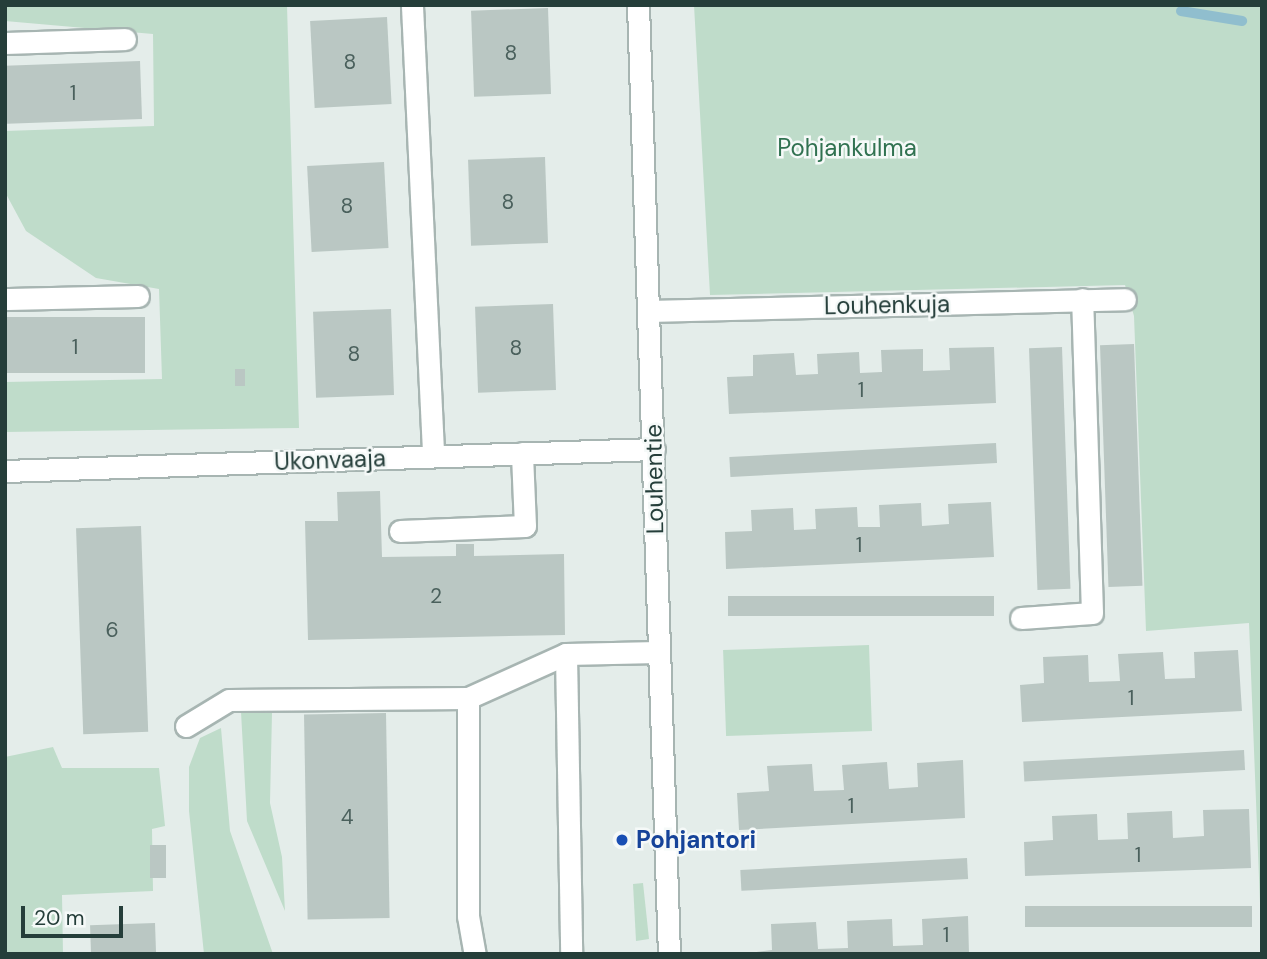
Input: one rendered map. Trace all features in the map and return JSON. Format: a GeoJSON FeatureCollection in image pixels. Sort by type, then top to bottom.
{"type":"FeatureCollection","features":[{"type":"Feature","properties":{"kind":"street","name":"Louhentie"},"geometry":{"type":"LineString","coordinates":[[638,5],[669,954]]}},
{"type":"Feature","properties":{"kind":"street"},"geometry":{"type":"LineString","coordinates":[[412,6],[433,456]]}},
{"type":"Feature","properties":{"kind":"street"},"geometry":{"type":"LineString","coordinates":[[5,43],[125,39]]}},
{"type":"Feature","properties":{"kind":"street"},"geometry":{"type":"LineString","coordinates":[[5,299],[138,296]]}},
{"type":"Feature","properties":{"kind":"street"},"geometry":{"type":"LineString","coordinates":[[1021,618],[1092,613],[1082,299]]}},
{"type":"Feature","properties":{"kind":"street","name":"Louhenkuja"},"geometry":{"type":"LineString","coordinates":[[649,311],[1125,299]]}},
{"type":"Feature","properties":{"kind":"street","name":"Ukonvaaja"},"geometry":{"type":"LineString","coordinates":[[5,471],[654,449]]}},
{"type":"Feature","properties":{"kind":"street"},"geometry":{"type":"LineString","coordinates":[[400,531],[525,526],[522,453]]}},
{"type":"Feature","properties":{"kind":"street"},"geometry":{"type":"LineString","coordinates":[[186,726],[229,700],[468,698],[566,654],[658,652]]}},
{"type":"Feature","properties":{"kind":"street"},"geometry":{"type":"LineString","coordinates":[[566,654],[571,954]]}},
{"type":"Feature","properties":{"kind":"street"},"geometry":{"type":"LineString","coordinates":[[468,698],[468,916],[475,954]]}},
{"type":"Feature","properties":{"kind":"green space"},"geometry":{"type":"Polygon","coordinates":[[[5,5],[287,5],[299,428],[5,432],[5,382],[162,379],[159,289],[96,278],[26,231],[5,192],[5,131],[154,126],[153,34],[5,21],[5,5]]]}},
{"type":"Feature","properties":{"kind":"green space","name":"Pohjankulma"},"geometry":{"type":"Polygon","coordinates":[[[694,5],[1262,5],[1262,954],[1249,623],[1146,631],[1134,316],[1125,285],[710,295],[694,5]]]}},
{"type":"Feature","properties":{"kind":"green space"},"geometry":{"type":"Polygon","coordinates":[[[869,645],[872,731],[726,736],[723,650],[869,645]]]}},
{"type":"Feature","properties":{"kind":"green space"},"geometry":{"type":"Polygon","coordinates":[[[241,712],[272,713],[270,803],[282,857],[285,911],[247,821],[241,712]]]}},
{"type":"Feature","properties":{"kind":"green space"},"geometry":{"type":"Polygon","coordinates":[[[221,728],[230,831],[273,954],[204,954],[189,811],[189,767],[200,738],[221,728]]]}},
{"type":"Feature","properties":{"kind":"green space"},"geometry":{"type":"Polygon","coordinates":[[[53,747],[62,768],[159,768],[165,826],[152,829],[153,891],[62,895],[63,954],[5,954],[5,757],[53,747]]]}},
{"type":"Feature","properties":{"kind":"green space"},"geometry":{"type":"Polygon","coordinates":[[[643,883],[649,939],[636,941],[633,884],[643,883]]]}},
{"type":"Feature","properties":{"kind":"building"},"geometry":{"type":"Polygon","coordinates":[[[548,8],[551,94],[474,97],[471,11],[548,8]]]}},
{"type":"Feature","properties":{"kind":"building"},"geometry":{"type":"Polygon","coordinates":[[[387,17],[392,104],[315,108],[310,21],[387,17]]]}},
{"type":"Feature","properties":{"kind":"building"},"geometry":{"type":"Polygon","coordinates":[[[140,61],[142,119],[7,124],[5,66],[140,61]]]}},
{"type":"Feature","properties":{"kind":"building"},"geometry":{"type":"Polygon","coordinates":[[[545,157],[548,243],[471,246],[468,160],[545,157]]]}},
{"type":"Feature","properties":{"kind":"building"},"geometry":{"type":"Polygon","coordinates":[[[384,162],[389,248],[312,252],[307,166],[384,162]]]}},
{"type":"Feature","properties":{"kind":"building"},"geometry":{"type":"Polygon","coordinates":[[[553,304],[556,390],[478,393],[475,307],[553,304]]]}},
{"type":"Feature","properties":{"kind":"building"},"geometry":{"type":"Polygon","coordinates":[[[391,309],[394,395],[316,398],[313,312],[391,309]]]}},
{"type":"Feature","properties":{"kind":"building"},"geometry":{"type":"Polygon","coordinates":[[[5,317],[145,317],[145,373],[5,373],[5,317]]]}},
{"type":"Feature","properties":{"kind":"building"},"geometry":{"type":"Polygon","coordinates":[[[1134,344],[1142,586],[1108,587],[1100,345],[1134,344]]]}},
{"type":"Feature","properties":{"kind":"building"},"geometry":{"type":"Polygon","coordinates":[[[994,347],[996,403],[729,414],[727,377],[753,376],[753,355],[794,353],[796,375],[818,374],[817,354],[859,352],[860,373],[882,372],[881,350],[923,349],[923,371],[950,370],[949,348],[994,347]]]}},
{"type":"Feature","properties":{"kind":"building"},"geometry":{"type":"Polygon","coordinates":[[[1062,347],[1070,589],[1037,590],[1029,348],[1062,347]]]}},
{"type":"Feature","properties":{"kind":"building"},"geometry":{"type":"Polygon","coordinates":[[[235,369],[245,369],[245,386],[235,386],[235,369]]]}},
{"type":"Feature","properties":{"kind":"building"},"geometry":{"type":"Polygon","coordinates":[[[996,443],[997,463],[730,477],[729,457],[996,443]]]}},
{"type":"Feature","properties":{"kind":"building"},"geometry":{"type":"Polygon","coordinates":[[[380,491],[382,557],[456,556],[456,544],[474,544],[474,556],[564,554],[565,635],[308,640],[305,521],[338,521],[337,492],[380,491]]]}},
{"type":"Feature","properties":{"kind":"building"},"geometry":{"type":"Polygon","coordinates":[[[991,502],[994,557],[726,569],[725,532],[752,531],[751,510],[793,508],[794,530],[816,529],[815,509],[857,507],[858,527],[880,527],[879,505],[921,503],[922,526],[949,524],[948,504],[991,502]]]}},
{"type":"Feature","properties":{"kind":"building"},"geometry":{"type":"Polygon","coordinates":[[[141,526],[148,732],[83,734],[76,528],[141,526]]]}},
{"type":"Feature","properties":{"kind":"building"},"geometry":{"type":"Polygon","coordinates":[[[728,596],[994,596],[994,616],[728,616],[728,596]]]}},
{"type":"Feature","properties":{"kind":"building"},"geometry":{"type":"Polygon","coordinates":[[[1238,650],[1242,711],[1022,722],[1020,685],[1044,683],[1043,657],[1088,655],[1089,682],[1120,681],[1118,654],[1163,652],[1165,679],[1195,678],[1194,652],[1238,650]]]}},
{"type":"Feature","properties":{"kind":"building"},"geometry":{"type":"Polygon","coordinates":[[[386,713],[390,918],[308,919],[304,714],[386,713]]]}},
{"type":"Feature","properties":{"kind":"building"},"geometry":{"type":"Polygon","coordinates":[[[1244,750],[1245,770],[1024,782],[1023,762],[1244,750]]]}},
{"type":"Feature","properties":{"kind":"building"},"geometry":{"type":"Polygon","coordinates":[[[963,760],[965,818],[739,830],[737,793],[769,791],[767,766],[812,764],[814,791],[844,790],[842,765],[887,762],[889,789],[918,787],[917,763],[963,760]]]}},
{"type":"Feature","properties":{"kind":"building"},"geometry":{"type":"Polygon","coordinates":[[[1249,809],[1251,868],[1025,876],[1024,842],[1053,840],[1052,816],[1097,814],[1098,840],[1128,839],[1127,813],[1172,811],[1173,838],[1204,836],[1203,810],[1249,809]]]}},
{"type":"Feature","properties":{"kind":"building"},"geometry":{"type":"Polygon","coordinates":[[[150,845],[166,845],[166,878],[150,878],[150,845]]]}},
{"type":"Feature","properties":{"kind":"building"},"geometry":{"type":"Polygon","coordinates":[[[967,858],[968,879],[741,891],[740,870],[967,858]]]}},
{"type":"Feature","properties":{"kind":"building"},"geometry":{"type":"Polygon","coordinates":[[[1025,906],[1252,906],[1252,927],[1025,927],[1025,906]]]}},
{"type":"Feature","properties":{"kind":"building"},"geometry":{"type":"Polygon","coordinates":[[[968,916],[969,954],[741,954],[772,950],[771,924],[816,922],[818,949],[848,948],[847,921],[892,919],[893,946],[923,945],[922,919],[968,916]]]}},
{"type":"Feature","properties":{"kind":"building"},"geometry":{"type":"Polygon","coordinates":[[[155,923],[156,954],[91,954],[90,925],[155,923]]]}},
{"type":"Feature","properties":{"kind":"waterway"},"geometry":{"type":"LineString","coordinates":[[1181,11],[1242,21]]}},
{"type":"Feature","properties":{"kind":"place","name":"Pohjantori"},"geometry":{"type":"Point","coordinates":[622,840]}}]}
